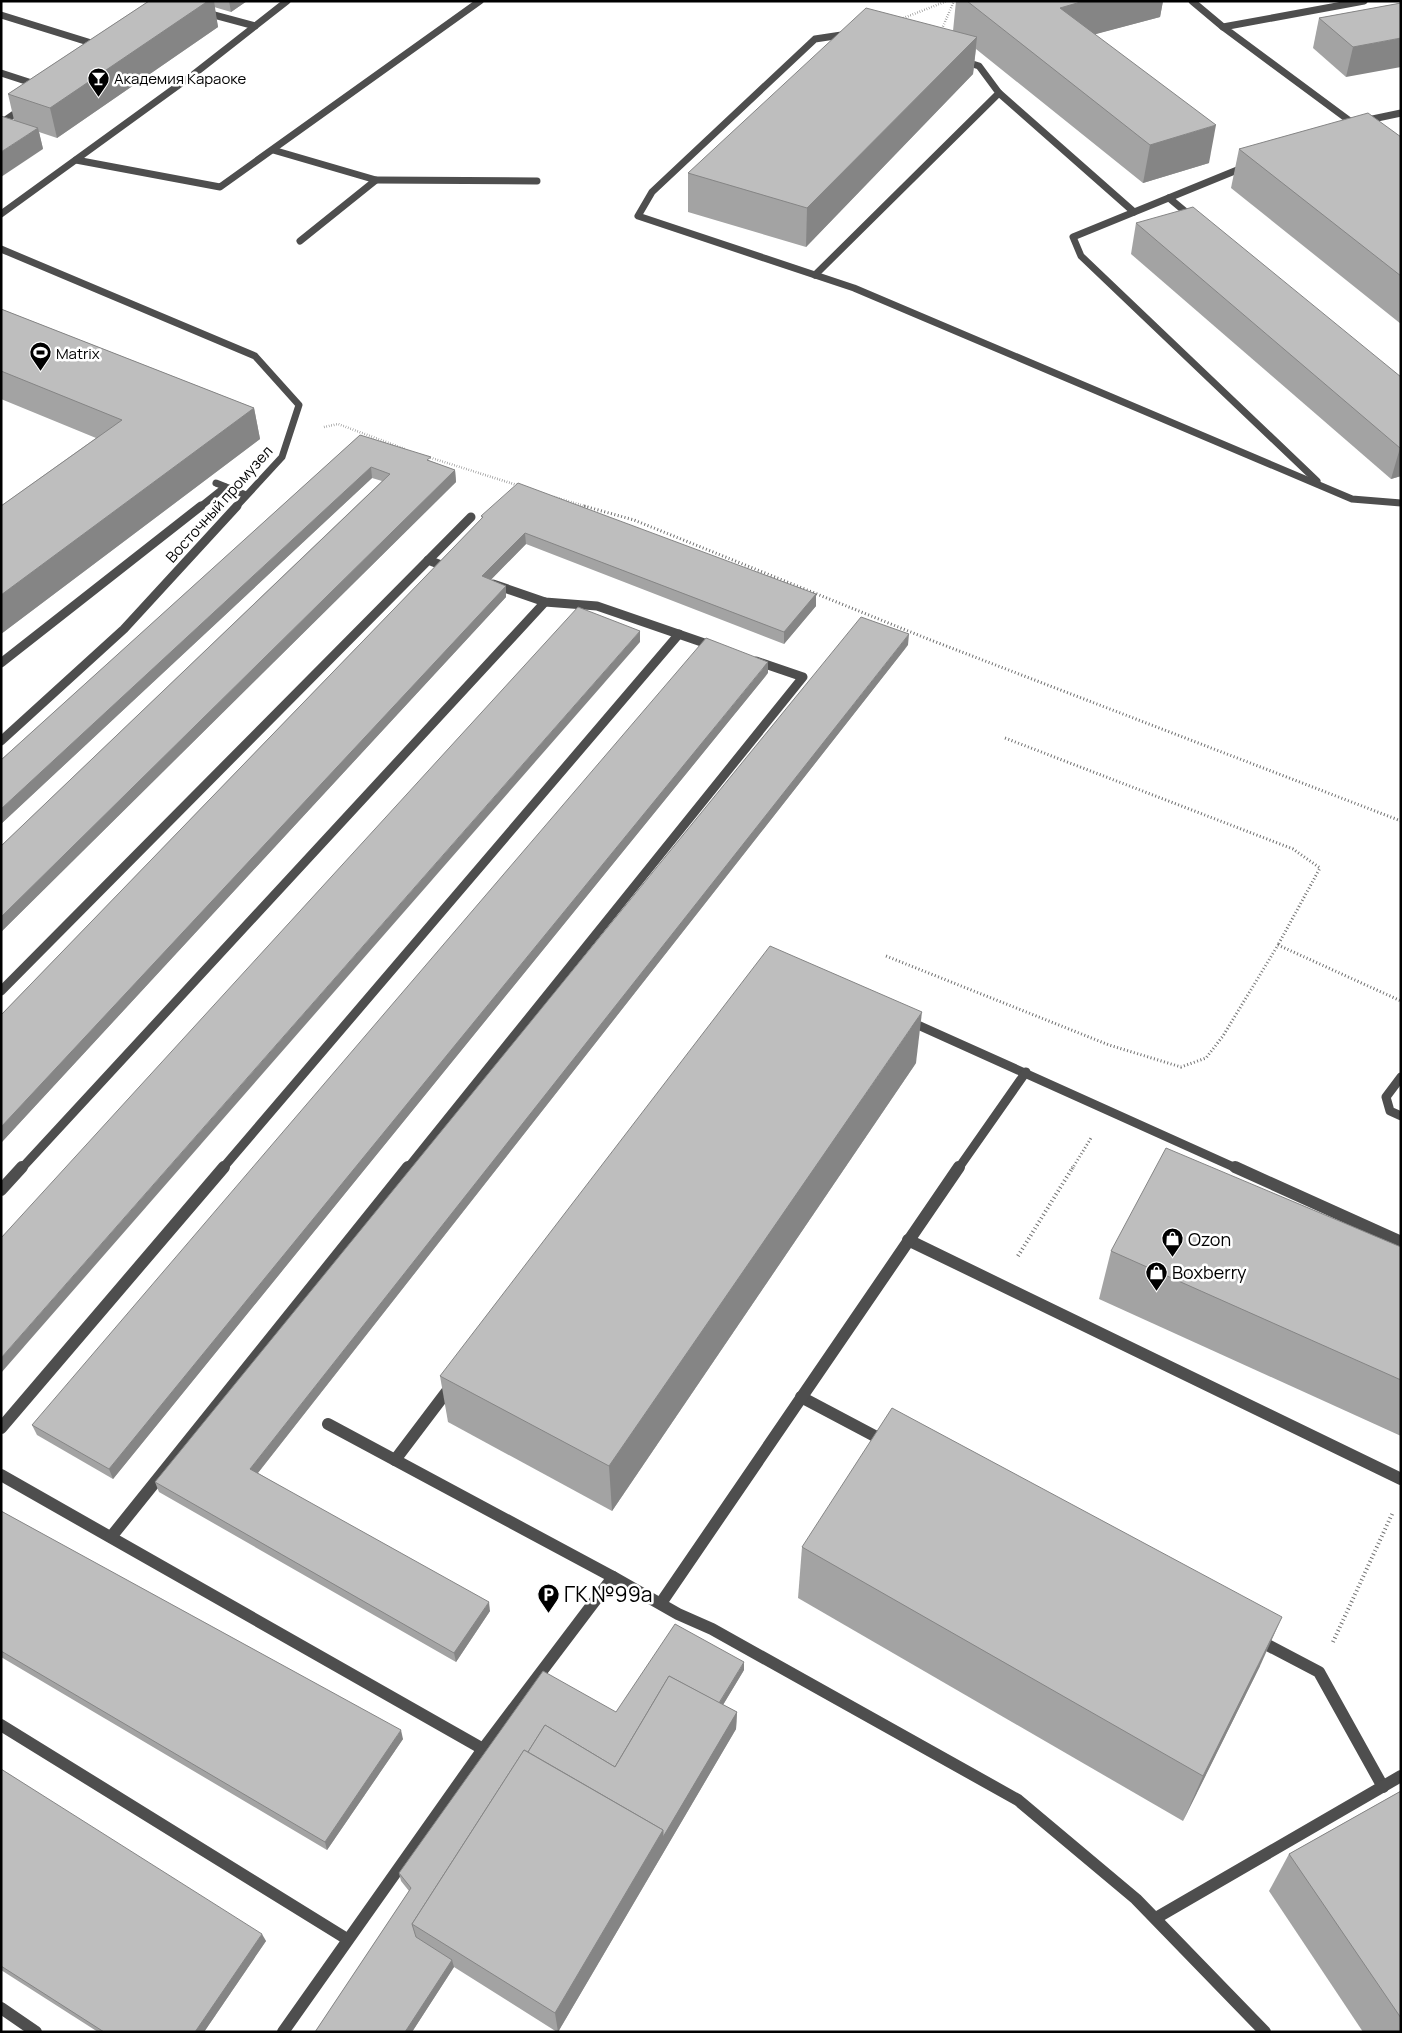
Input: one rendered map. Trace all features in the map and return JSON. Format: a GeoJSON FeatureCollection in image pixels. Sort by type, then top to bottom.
{"type":"FeatureCollection","features":[{"type":"Feature","properties":{"kind":"street"},"geometry":{"type":"LineString","coordinates":[[1,214],[194,74],[287,1]]}},
{"type":"Feature","properties":{"kind":"street"},"geometry":{"type":"LineString","coordinates":[[76,160],[220,187],[480,1]]}},
{"type":"Feature","properties":{"kind":"street"},"geometry":{"type":"LineString","coordinates":[[1192,1],[1223,27],[1361,129]]}},
{"type":"Feature","properties":{"kind":"street"},"geometry":{"type":"LineString","coordinates":[[1223,27],[1364,1]]}},
{"type":"Feature","properties":{"kind":"street"},"geometry":{"type":"LineString","coordinates":[[195,10],[255,26]]}},
{"type":"Feature","properties":{"kind":"street"},"geometry":{"type":"LineString","coordinates":[[1,15],[111,49]]}},
{"type":"Feature","properties":{"kind":"street"},"geometry":{"type":"LineString","coordinates":[[868,32],[816,39],[652,192],[638,216],[854,288],[1352,499],[1401,503]]}},
{"type":"Feature","properties":{"kind":"street"},"geometry":{"type":"LineString","coordinates":[[927,49],[979,66],[999,93],[1134,212]]}},
{"type":"Feature","properties":{"kind":"street"},"geometry":{"type":"LineString","coordinates":[[1,73],[52,89]]}},
{"type":"Feature","properties":{"kind":"street"},"geometry":{"type":"LineString","coordinates":[[814,275],[999,93]]}},
{"type":"Feature","properties":{"kind":"street"},"geometry":{"type":"LineString","coordinates":[[1,123],[30,103]]}},
{"type":"Feature","properties":{"kind":"street"},"geometry":{"type":"LineString","coordinates":[[1344,127],[1353,123],[1401,113]]}},
{"type":"Feature","properties":{"kind":"street"},"geometry":{"type":"LineString","coordinates":[[273,150],[376,180],[537,181]]}},
{"type":"Feature","properties":{"kind":"street"},"geometry":{"type":"LineString","coordinates":[[1252,164],[1073,237],[1081,256],[1322,486]]}},
{"type":"Feature","properties":{"kind":"street"},"geometry":{"type":"LineString","coordinates":[[300,241],[376,180]]}},
{"type":"Feature","properties":{"kind":"street"},"geometry":{"type":"LineString","coordinates":[[1169,198],[1200,223]]}},
{"type":"Feature","properties":{"kind":"street","name":"Восточный промузел"},"geometry":{"type":"LineString","coordinates":[[1,249],[256,356],[300,404],[282,457],[124,629],[1,741]]}},
{"type":"Feature","properties":{"kind":"street"},"geometry":{"type":"LineString","coordinates":[[216,483],[246,495]]}},
{"type":"Feature","properties":{"kind":"street"},"geometry":{"type":"LineString","coordinates":[[1,663],[225,487]]}},
{"type":"Feature","properties":{"kind":"street"},"geometry":{"type":"LineString","coordinates":[[1,991],[471,517]]}},
{"type":"Feature","properties":{"kind":"street"},"geometry":{"type":"LineString","coordinates":[[428,560],[455,570]]}},
{"type":"Feature","properties":{"kind":"street"},"geometry":{"type":"LineString","coordinates":[[482,580],[545,602],[597,606],[724,650]]}},
{"type":"Feature","properties":{"kind":"street"},"geometry":{"type":"LineString","coordinates":[[1,1190],[545,602]]}},
{"type":"Feature","properties":{"kind":"street"},"geometry":{"type":"LineString","coordinates":[[1,1428],[679,634]]}},
{"type":"Feature","properties":{"kind":"street"},"geometry":{"type":"LineString","coordinates":[[111,1537],[803,677],[750,659]]}},
{"type":"Feature","properties":{"kind":"street"},"geometry":{"type":"LineString","coordinates":[[902,1018],[1026,1072],[1401,1242]]}},
{"type":"Feature","properties":{"kind":"street"},"geometry":{"type":"LineString","coordinates":[[661,1603],[908,1240],[1026,1072]]}},
{"type":"Feature","properties":{"kind":"street"},"geometry":{"type":"LineString","coordinates":[[1401,1077],[1386,1097],[1390,1111],[1401,1116]]}},
{"type":"Feature","properties":{"kind":"street"},"geometry":{"type":"LineString","coordinates":[[908,1240],[1401,1479]]}},
{"type":"Feature","properties":{"kind":"street"},"geometry":{"type":"LineString","coordinates":[[395,1460],[457,1378]]}},
{"type":"Feature","properties":{"kind":"street"},"geometry":{"type":"LineString","coordinates":[[801,1397],[898,1448]]}},
{"type":"Feature","properties":{"kind":"street"},"geometry":{"type":"LineString","coordinates":[[328,1424],[759,1655],[1018,1800],[1136,1899],[1266,2032]]}},
{"type":"Feature","properties":{"kind":"street"},"geometry":{"type":"LineString","coordinates":[[1,1475],[483,1749]]}},
{"type":"Feature","properties":{"kind":"street"},"geometry":{"type":"LineString","coordinates":[[283,2032],[483,1749],[613,1577]]}},
{"type":"Feature","properties":{"kind":"street"},"geometry":{"type":"LineString","coordinates":[[1248,1635],[1318,1672],[1383,1787]]}},
{"type":"Feature","properties":{"kind":"street"},"geometry":{"type":"LineString","coordinates":[[1,1725],[347,1939]]}},
{"type":"Feature","properties":{"kind":"street"},"geometry":{"type":"LineString","coordinates":[[1156,1918],[1401,1776]]}},
{"type":"Feature","properties":{"kind":"street"},"geometry":{"type":"LineString","coordinates":[[1,2008],[36,2032]]}},
{"type":"Feature","properties":{"kind":"path"},"geometry":{"type":"LineString","coordinates":[[868,32],[947,1]]}},
{"type":"Feature","properties":{"kind":"path"},"geometry":{"type":"LineString","coordinates":[[927,49],[946,26],[954,1]]}},
{"type":"Feature","properties":{"kind":"path"},"geometry":{"type":"LineString","coordinates":[[290,433],[338,424],[411,451]]}},
{"type":"Feature","properties":{"kind":"path"},"geometry":{"type":"LineString","coordinates":[[420,454],[522,487]]}},
{"type":"Feature","properties":{"kind":"path"},"geometry":{"type":"LineString","coordinates":[[550,495],[634,520],[928,639],[1401,821]]}},
{"type":"Feature","properties":{"kind":"path"},"geometry":{"type":"LineString","coordinates":[[886,956],[1109,1045],[1181,1067],[1206,1058],[1223,1036],[1278,945],[1320,868],[1293,850],[1004,738]]}},
{"type":"Feature","properties":{"kind":"path"},"geometry":{"type":"LineString","coordinates":[[1278,945],[1401,1001]]}},
{"type":"Feature","properties":{"kind":"path"},"geometry":{"type":"LineString","coordinates":[[1000,1284],[1108,1109]]}},
{"type":"Feature","properties":{"kind":"path"},"geometry":{"type":"LineString","coordinates":[[1318,1672],[1397,1505]]}},
{"type":"Feature","properties":{"kind":"building"},"geometry":{"type":"Polygon","coordinates":[[[149,1],[208,1],[50,108],[8,94],[149,1]]]}},
{"type":"Feature","properties":{"kind":"building"},"geometry":{"type":"Polygon","coordinates":[[[967,1],[1084,1],[1060,8],[1216,125],[1150,145],[967,1]]]}},
{"type":"Feature","properties":{"kind":"building"},"geometry":{"type":"Polygon","coordinates":[[[1401,3],[1401,38],[1353,47],[1319,18],[1401,3]]]}},
{"type":"Feature","properties":{"kind":"building"},"geometry":{"type":"Polygon","coordinates":[[[866,8],[977,37],[807,208],[688,173],[866,8]]]}},
{"type":"Feature","properties":{"kind":"building"},"geometry":{"type":"Polygon","coordinates":[[[1368,113],[1401,137],[1401,276],[1239,149],[1368,113]]]}},
{"type":"Feature","properties":{"kind":"building"},"geometry":{"type":"Polygon","coordinates":[[[1,116],[38,128],[1,152],[1,116]]]}},
{"type":"Feature","properties":{"kind":"building"},"geometry":{"type":"Polygon","coordinates":[[[1193,207],[1401,377],[1400,448],[1136,223],[1193,207]]]}},
{"type":"Feature","properties":{"kind":"building"},"geometry":{"type":"Polygon","coordinates":[[[1,309],[254,408],[1,595],[1,506],[122,420],[1,371],[1,309]]]}},
{"type":"Feature","properties":{"kind":"building"},"geometry":{"type":"Polygon","coordinates":[[[360,435],[431,457],[427,460],[455,470],[1,917],[1,846],[390,474],[371,467],[1,809],[1,760],[360,435]]]}},
{"type":"Feature","properties":{"kind":"building"},"geometry":{"type":"Polygon","coordinates":[[[518,483],[816,594],[784,632],[525,533],[482,576],[506,586],[1,1127],[1,1015],[483,517],[481,516],[518,483]]]}},
{"type":"Feature","properties":{"kind":"building"},"geometry":{"type":"Polygon","coordinates":[[[578,607],[640,631],[1,1358],[1,1238],[578,607]]]}},
{"type":"Feature","properties":{"kind":"building"},"geometry":{"type":"Polygon","coordinates":[[[861,617],[909,634],[250,1469],[489,1602],[454,1653],[155,1482],[861,617]]]}},
{"type":"Feature","properties":{"kind":"building"},"geometry":{"type":"Polygon","coordinates":[[[706,638],[768,662],[109,1469],[32,1425],[706,638]]]}},
{"type":"Feature","properties":{"kind":"building"},"geometry":{"type":"Polygon","coordinates":[[[770,946],[922,1012],[609,1466],[440,1376],[770,946]]]}},
{"type":"Feature","properties":{"kind":"building"},"geometry":{"type":"Polygon","coordinates":[[[1166,1148],[1401,1247],[1401,1380],[1111,1251],[1166,1148]]]}},
{"type":"Feature","properties":{"kind":"building"},"geometry":{"type":"Polygon","coordinates":[[[892,1408],[1282,1617],[1203,1776],[802,1547],[892,1408]]]}},
{"type":"Feature","properties":{"kind":"building"},"geometry":{"type":"Polygon","coordinates":[[[1,1511],[401,1730],[325,1842],[1,1651],[1,1511]]]}},
{"type":"Feature","properties":{"kind":"building"},"geometry":{"type":"Polygon","coordinates":[[[675,1624],[744,1662],[719,1703],[669,1676],[615,1767],[545,1725],[528,1752],[524,1750],[412,1924],[416,1937],[452,1960],[405,2032],[315,2032],[411,1888],[399,1873],[543,1671],[616,1712],[675,1624]]]}},
{"type":"Feature","properties":{"kind":"building"},"geometry":{"type":"Polygon","coordinates":[[[669,1676],[737,1712],[663,1837],[663,1830],[528,1752],[545,1725],[615,1767],[669,1676]]]}},
{"type":"Feature","properties":{"kind":"building"},"geometry":{"type":"Polygon","coordinates":[[[524,1750],[663,1830],[555,2013],[412,1924],[524,1750]]]}},
{"type":"Feature","properties":{"kind":"building"},"geometry":{"type":"Polygon","coordinates":[[[1,1769],[262,1934],[195,2032],[104,2032],[1,1966],[1,1769]]]}},
{"type":"Feature","properties":{"kind":"building"},"geometry":{"type":"Polygon","coordinates":[[[1401,1791],[1401,2018],[1289,1854],[1401,1791]]]}},
{"type":"Feature","properties":{"kind":"place","name":"Академия Караоке"},"geometry":{"type":"Point","coordinates":[98,97]}},
{"type":"Feature","properties":{"kind":"place","name":"Matrix"},"geometry":{"type":"Point","coordinates":[40,372]}},
{"type":"Feature","properties":{"kind":"place","name":"Ozon"},"geometry":{"type":"Point","coordinates":[1172,1258]}},
{"type":"Feature","properties":{"kind":"place","name":"Boxberry"},"geometry":{"type":"Point","coordinates":[1156,1291]}},
{"type":"Feature","properties":{"kind":"place","name":"ГК №99а"},"geometry":{"type":"Point","coordinates":[548,1613]}}]}
